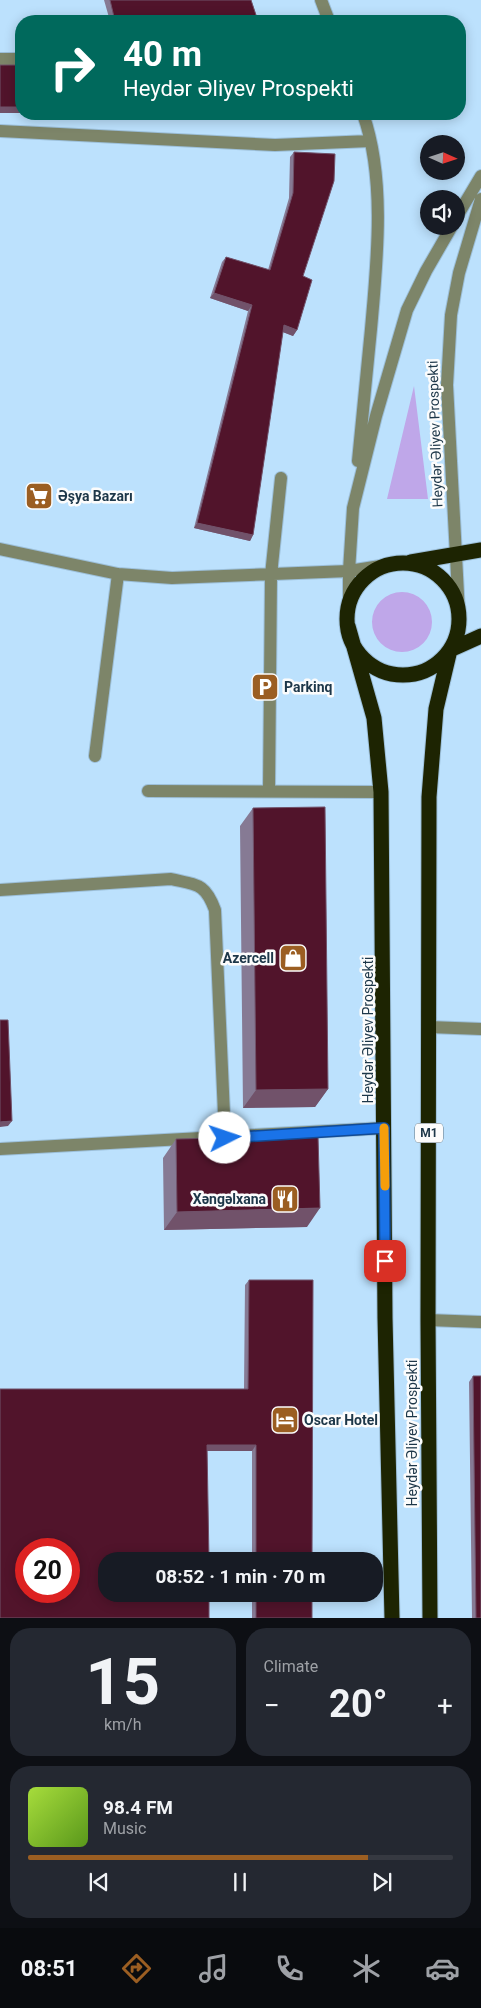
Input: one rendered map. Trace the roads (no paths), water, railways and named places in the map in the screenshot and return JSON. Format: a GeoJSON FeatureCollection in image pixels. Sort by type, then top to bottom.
{"type":"FeatureCollection","features":[{"type":"Feature","properties":{"kind":"highway"},"geometry":{"type":"LineString","coordinates":[[406,563],[425,567],[442,578],[453,594],[459,612],[458,632],[450,650],[437,664],[420,673],[400,675],[382,671],[365,660],[354,645],[348,626],[349,607],[356,589],[370,574],[387,565],[481,550]]}},
{"type":"Feature","properties":{"kind":"highway","name":"Heydər Əliyev Prospekti"},"geometry":{"type":"LineString","coordinates":[[348,626],[374,718],[381,792],[385,1328],[392,1618]]}},
{"type":"Feature","properties":{"kind":"highway"},"geometry":{"type":"LineString","coordinates":[[450,650],[481,636]]}},
{"type":"Feature","properties":{"kind":"highway","name":"Heydər Əliyev Prospekti"},"geometry":{"type":"LineString","coordinates":[[430,1618],[428,1320],[429,797],[436,709],[450,650]]}},
{"type":"Feature","properties":{"kind":"street"},"geometry":{"type":"LineString","coordinates":[[321,0],[327,15]]}},
{"type":"Feature","properties":{"kind":"street"},"geometry":{"type":"LineString","coordinates":[[0,59],[15,59]]}},
{"type":"Feature","properties":{"kind":"street"},"geometry":{"type":"LineString","coordinates":[[349,607],[349,571],[376,271],[378,218],[374,160],[365,120]]}},
{"type":"Feature","properties":{"kind":"street"},"geometry":{"type":"LineString","coordinates":[[0,131],[275,145],[370,141]]}},
{"type":"Feature","properties":{"kind":"street"},"geometry":{"type":"LineString","coordinates":[[465,203],[481,176]]}},
{"type":"Feature","properties":{"kind":"street","name":"Heydər Əliyev Prospekti"},"geometry":{"type":"LineString","coordinates":[[459,612],[448,385],[451,315],[459,273],[479,212],[481,199]]}},
{"type":"Feature","properties":{"kind":"street"},"geometry":{"type":"LineString","coordinates":[[354,508],[376,416],[404,318],[426,271],[447,235]]}},
{"type":"Feature","properties":{"kind":"street"},"geometry":{"type":"LineString","coordinates":[[269,791],[271,575],[281,478]]}},
{"type":"Feature","properties":{"kind":"street"},"geometry":{"type":"LineString","coordinates":[[0,550],[118,574],[172,578],[349,571],[387,565]]}},
{"type":"Feature","properties":{"kind":"street"},"geometry":{"type":"LineString","coordinates":[[95,756],[118,574]]}},
{"type":"Feature","properties":{"kind":"street"},"geometry":{"type":"LineString","coordinates":[[148,791],[381,792]]}},
{"type":"Feature","properties":{"kind":"street"},"geometry":{"type":"LineString","coordinates":[[0,890],[171,879],[198,885],[210,894],[216,910],[225,1138]]}},
{"type":"Feature","properties":{"kind":"street"},"geometry":{"type":"LineString","coordinates":[[429,1027],[481,1029]]}},
{"type":"Feature","properties":{"kind":"street"},"geometry":{"type":"LineString","coordinates":[[0,1149],[384,1128]]}},
{"type":"Feature","properties":{"kind":"street"},"geometry":{"type":"LineString","coordinates":[[428,1320],[481,1322]]}},
{"type":"Feature","properties":{"kind":"place","name":"Əşya Bazarı"},"geometry":{"type":"Point","coordinates":[39,496]}},
{"type":"Feature","properties":{"kind":"place","name":"Parkinq"},"geometry":{"type":"Point","coordinates":[265,687]}},
{"type":"Feature","properties":{"kind":"place","name":"Azercell"},"geometry":{"type":"Point","coordinates":[293,958]}},
{"type":"Feature","properties":{"kind":"place","name":"Xəngəlxana"},"geometry":{"type":"Point","coordinates":[285,1199]}},
{"type":"Feature","properties":{"kind":"place","name":"Oscar Hotel"},"geometry":{"type":"Point","coordinates":[285,1420]}}]}
